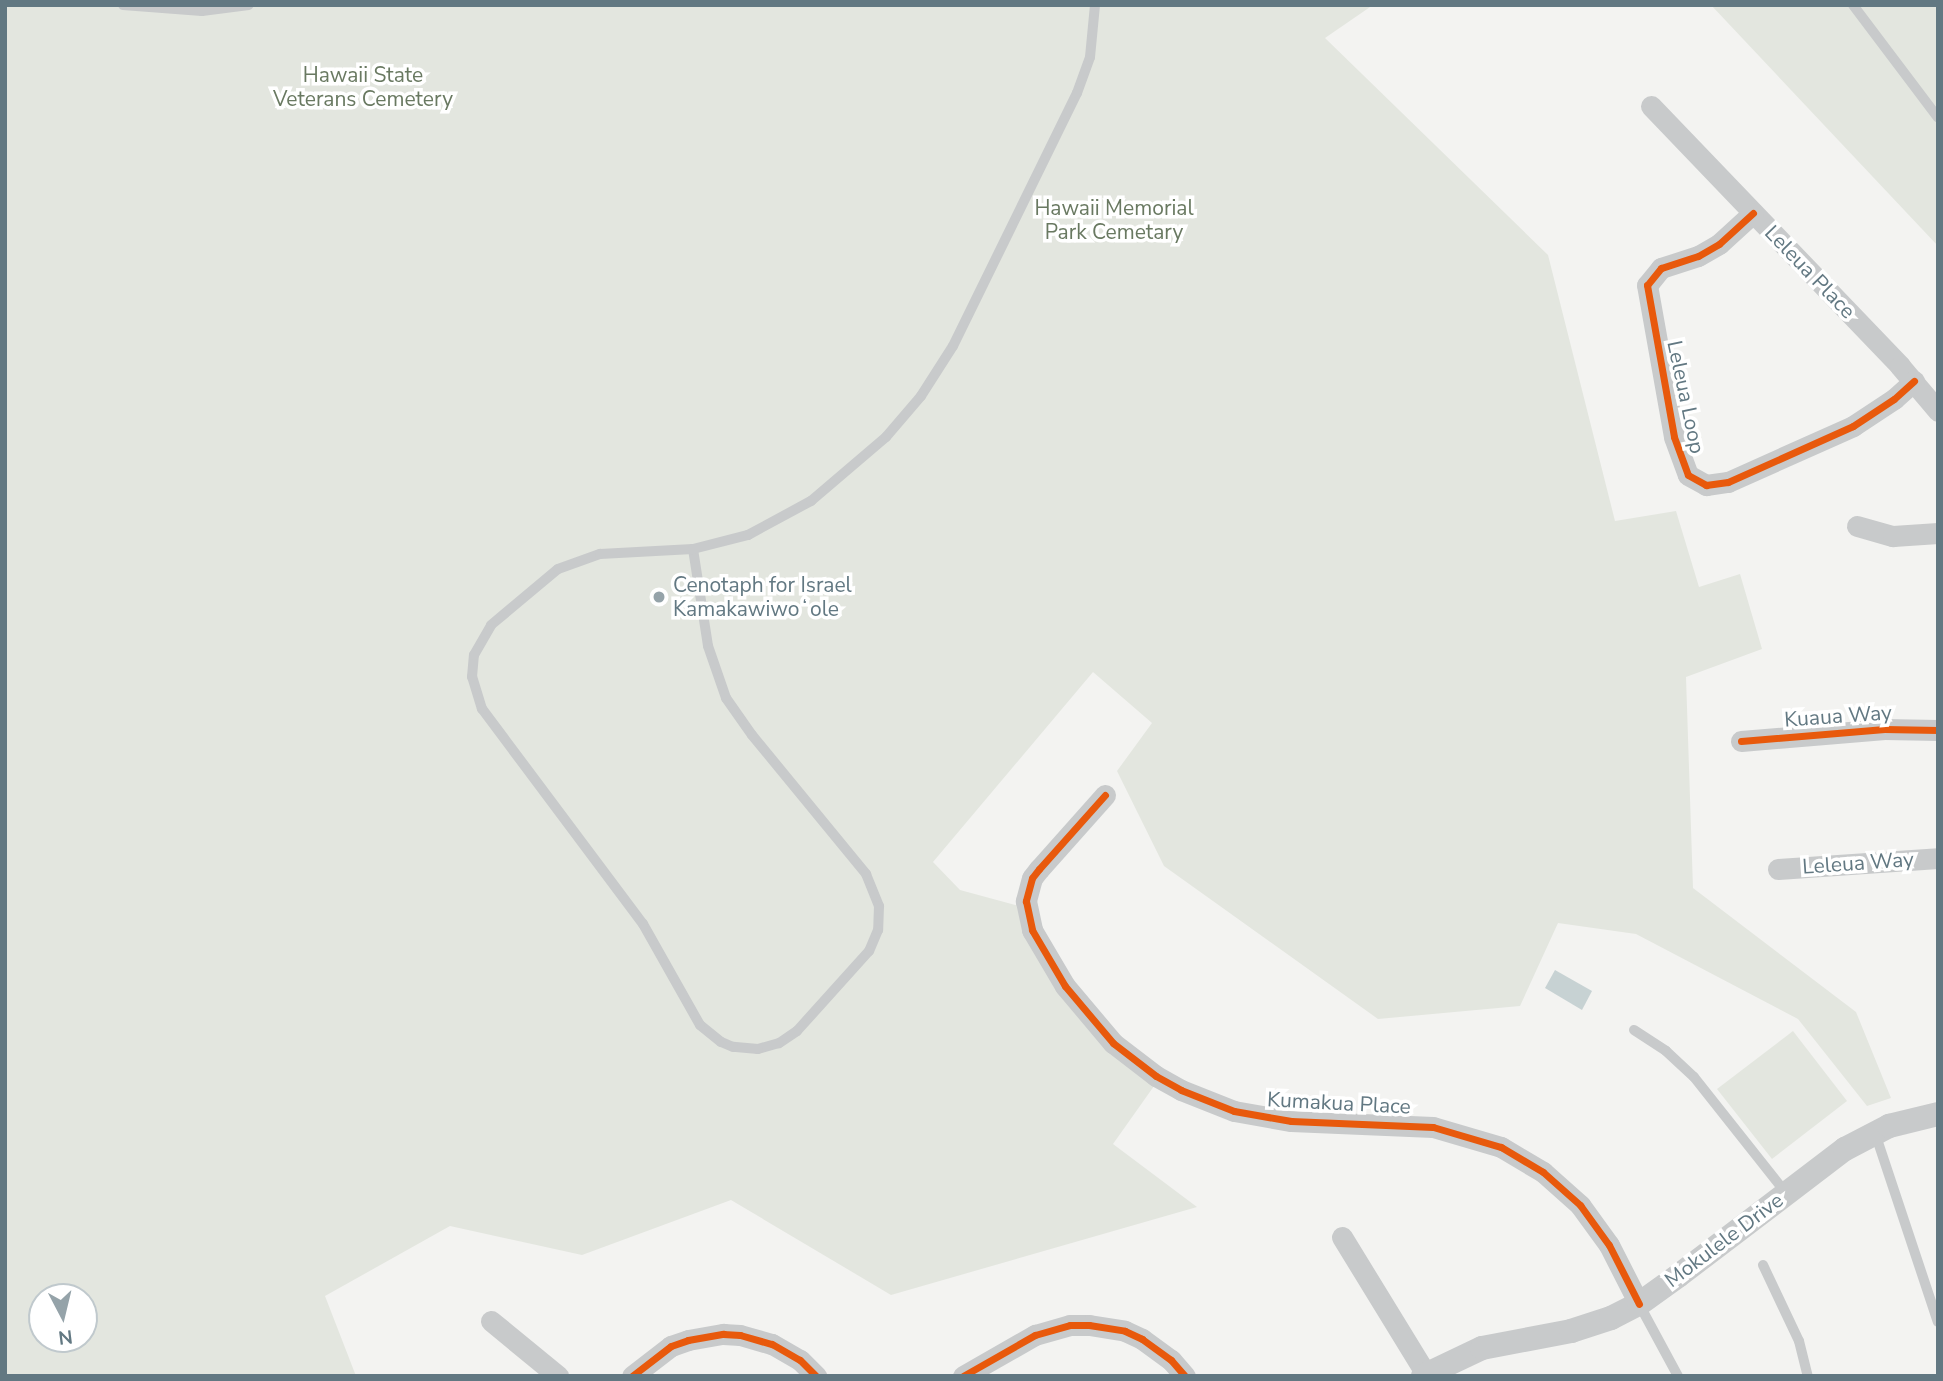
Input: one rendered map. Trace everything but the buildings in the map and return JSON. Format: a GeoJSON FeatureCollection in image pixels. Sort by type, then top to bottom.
{"type":"FeatureCollection","features":[{"type":"Feature","properties":{"kind":"street","name":"Leleua Place"},"geometry":{"type":"LineString","coordinates":[[1651,107],[1914,381],[1938,411]]}},
{"type":"Feature","properties":{"kind":"street","name":"Leleua Loop"},"geometry":{"type":"LineString","coordinates":[[1753,213],[1719,244],[1661,268],[1647,285],[1674,438],[1688,475],[1706,485],[1728,482],[1853,426],[1894,399],[1914,381]]}},
{"type":"Feature","properties":{"kind":"street"},"geometry":{"type":"LineString","coordinates":[[1857,526],[1893,536],[1938,533]]}},
{"type":"Feature","properties":{"kind":"street","name":"Kuaua Way"},"geometry":{"type":"LineString","coordinates":[[1741,741],[1884,729],[1938,730]]}},
{"type":"Feature","properties":{"kind":"street","name":"Kumakua Place"},"geometry":{"type":"LineString","coordinates":[[1105,795],[1032,878],[1026,901],[1029,920],[1052,965],[1079,1007],[1113,1043],[1156,1076],[1181,1090],[1234,1111],[1291,1121],[1433,1127],[1501,1147],[1543,1172],[1580,1205],[1609,1245],[1639,1304]]}},
{"type":"Feature","properties":{"kind":"street","name":"Leleua Way"},"geometry":{"type":"LineString","coordinates":[[1778,869],[1938,858]]}},
{"type":"Feature","properties":{"kind":"street","name":"Mokulele Drive"},"geometry":{"type":"LineString","coordinates":[[1424,1375],[1482,1348],[1591,1325],[1639,1304],[1845,1149],[1874,1133],[1938,1114]]}},
{"type":"Feature","properties":{"kind":"street"},"geometry":{"type":"LineString","coordinates":[[1342,1237],[1424,1375]]}},
{"type":"Feature","properties":{"kind":"street"},"geometry":{"type":"LineString","coordinates":[[491,1321],[558,1376]]}},
{"type":"Feature","properties":{"kind":"street"},"geometry":{"type":"LineString","coordinates":[[963,1376],[1035,1335],[1070,1325],[1088,1325],[1125,1331],[1142,1339],[1171,1360],[1185,1376]]}},
{"type":"Feature","properties":{"kind":"street"},"geometry":{"type":"LineString","coordinates":[[632,1376],[671,1346],[723,1334],[740,1335],[772,1344],[800,1360],[816,1376]]}},
{"type":"Feature","properties":{"kind":"lane"},"geometry":{"type":"LineString","coordinates":[[123,5],[170,11],[249,5]]}},
{"type":"Feature","properties":{"kind":"lane"},"geometry":{"type":"LineString","coordinates":[[693,550],[708,646],[726,698],[752,735],[866,874],[879,906],[878,930],[869,951],[797,1031],[779,1044],[758,1049],[733,1047],[720,1042],[700,1025],[655,941],[482,709],[471,677],[474,654],[484,634],[558,569],[600,554],[693,550],[748,535],[791,514],[867,455],[921,396],[953,346],[1077,93],[1090,57],[1095,5]]}},
{"type":"Feature","properties":{"kind":"lane"},"geometry":{"type":"LineString","coordinates":[[1853,5],[1938,118]]}},
{"type":"Feature","properties":{"kind":"lane"},"geometry":{"type":"LineString","coordinates":[[1634,1030],[1666,1051],[1694,1077],[1786,1193]]}},
{"type":"Feature","properties":{"kind":"lane"},"geometry":{"type":"LineString","coordinates":[[1874,1133],[1938,1322]]}},
{"type":"Feature","properties":{"kind":"lane"},"geometry":{"type":"LineString","coordinates":[[1763,1265],[1799,1341],[1808,1376]]}},
{"type":"Feature","properties":{"kind":"lane"},"geometry":{"type":"LineString","coordinates":[[1639,1304],[1678,1376]]}},
{"type":"Feature","properties":{"kind":"green space"},"geometry":{"type":"Polygon","coordinates":[[[5,5],[1373,5],[1325,38],[1548,255],[1615,521],[1676,511],[1699,587],[1740,574],[1762,649],[1686,677],[1693,888],[1856,1012],[1891,1098],[1867,1106],[1798,1019],[1636,934],[1558,923],[1520,1006],[1378,1019],[1164,866],[1117,771],[1152,723],[1093,672],[933,862],[960,890],[1030,909],[1095,1034],[1159,1079],[1113,1144],[1197,1207],[891,1295],[731,1200],[582,1255],[450,1226],[325,1296],[356,1376],[5,1376],[5,5]]]}},
{"type":"Feature","properties":{"kind":"green space"},"geometry":{"type":"Polygon","coordinates":[[[1711,5],[1938,5],[1938,246],[1711,5]]]}},
{"type":"Feature","properties":{"kind":"green space"},"geometry":{"type":"Polygon","coordinates":[[[1793,1031],[1847,1101],[1772,1159],[1717,1089],[1793,1031]]]}},
{"type":"Feature","properties":{"kind":"shaded area"},"geometry":{"type":"Polygon","coordinates":[[[1555,970],[1592,991],[1582,1010],[1545,988],[1555,970]]]}},
{"type":"Feature","properties":{"kind":"cycle path"},"geometry":{"type":"LineString","coordinates":[[1753,213],[1719,244],[1698,256],[1661,268],[1647,285],[1674,437],[1688,475],[1706,485],[1728,482],[1853,426],[1894,399],[1914,381]]}},
{"type":"Feature","properties":{"kind":"cycle path"},"geometry":{"type":"LineString","coordinates":[[1741,741],[1884,729],[1938,730]]}},
{"type":"Feature","properties":{"kind":"cycle path"},"geometry":{"type":"LineString","coordinates":[[1105,795],[1032,878],[1026,901],[1032,930],[1065,986],[1113,1043],[1156,1076],[1181,1090],[1234,1111],[1291,1121],[1433,1127],[1501,1147],[1543,1172],[1580,1205],[1609,1245],[1639,1304]]}},
{"type":"Feature","properties":{"kind":"cycle path"},"geometry":{"type":"LineString","coordinates":[[963,1376],[1035,1335],[1070,1325],[1125,1331],[1142,1339],[1171,1360],[1185,1376]]}},
{"type":"Feature","properties":{"kind":"cycle path"},"geometry":{"type":"LineString","coordinates":[[632,1376],[671,1346],[723,1334],[740,1335],[772,1344],[800,1360],[816,1376]]}},
{"type":"Feature","properties":{"kind":"place","name":"Cenotaph for Israel Kamakawiwoʻole"},"geometry":{"type":"Point","coordinates":[659,597]}},
{"type":"Feature","properties":{"kind":"park label","name":"Hawaii State Veterans Cemetery"},"geometry":{"type":"Point","coordinates":[363,87]}},
{"type":"Feature","properties":{"kind":"park label","name":"Hawaii Memorial Park Cemetary"},"geometry":{"type":"Point","coordinates":[1114,220]}}]}
